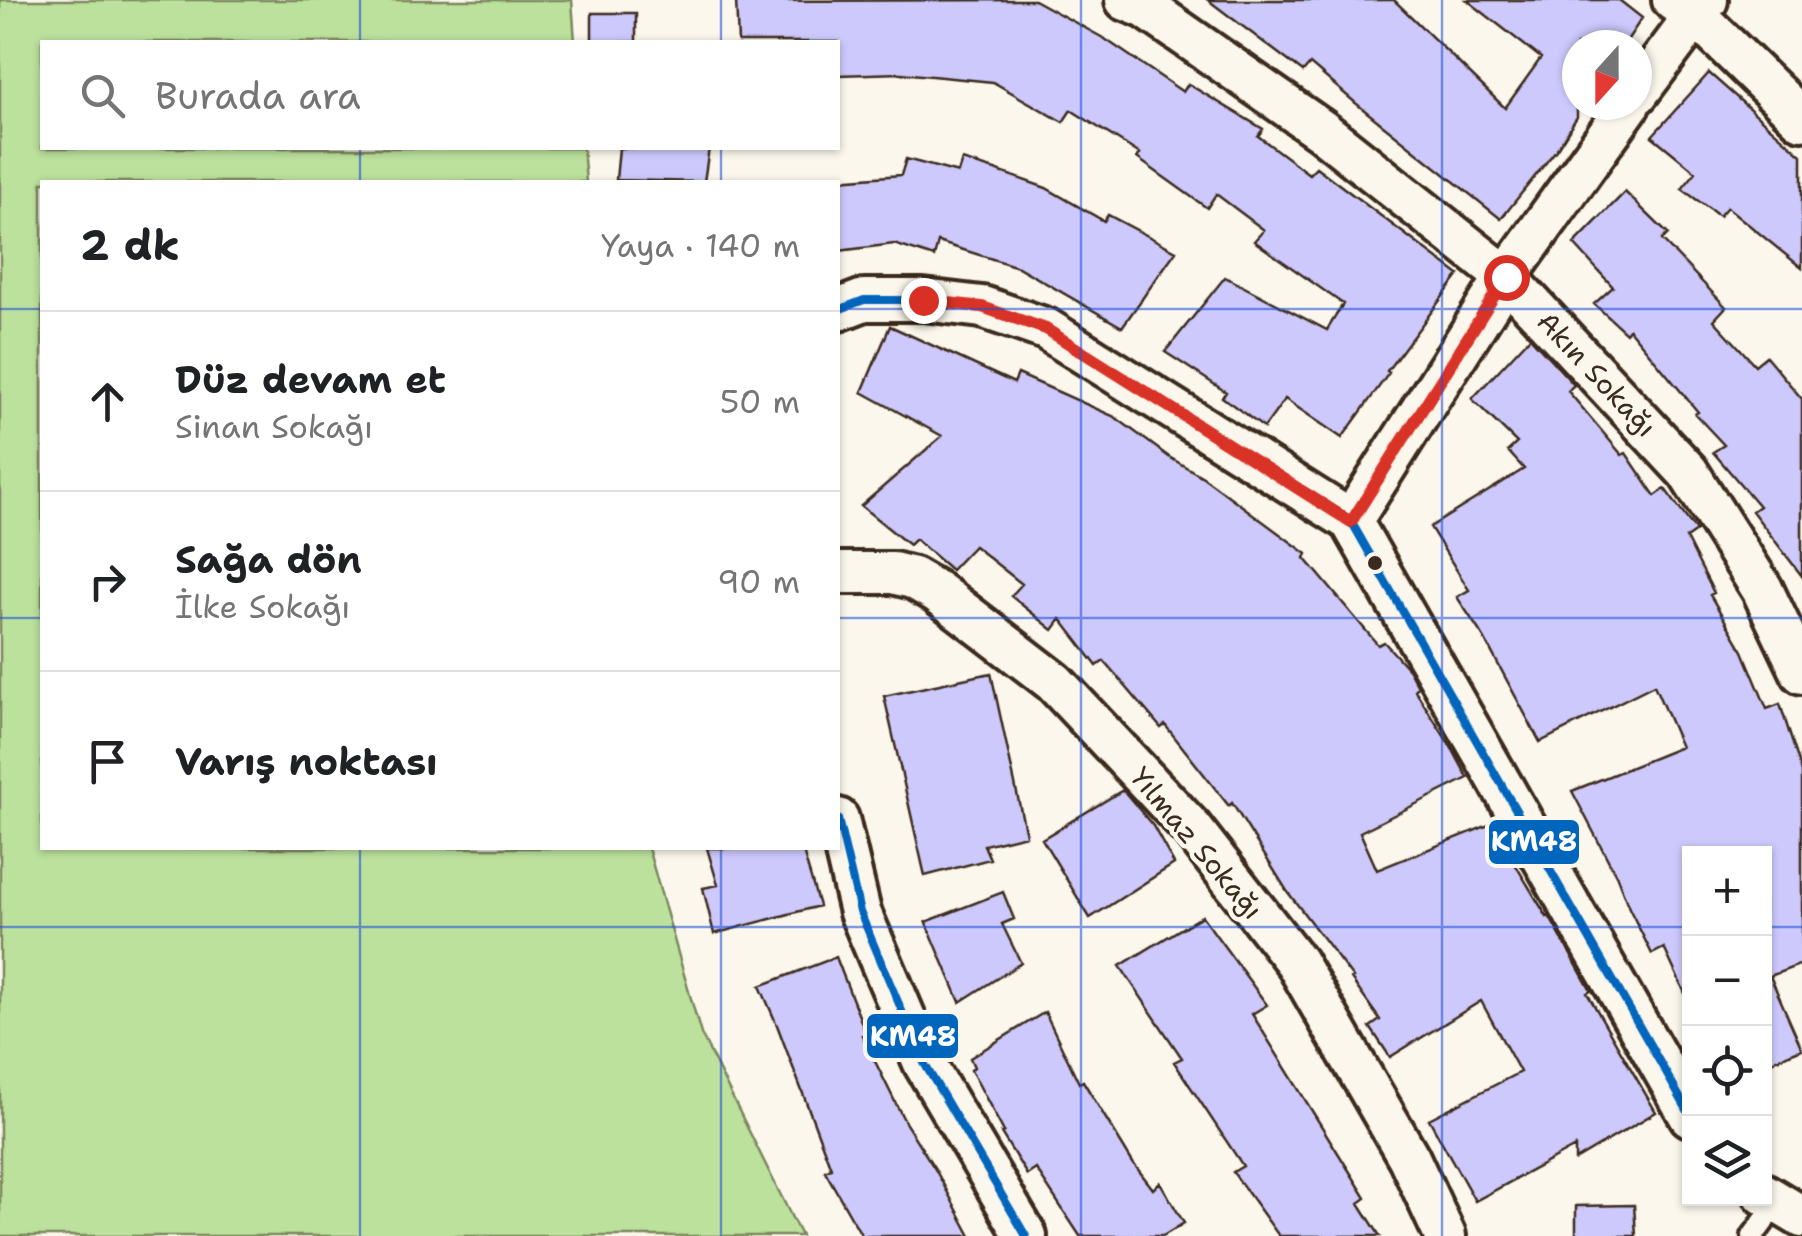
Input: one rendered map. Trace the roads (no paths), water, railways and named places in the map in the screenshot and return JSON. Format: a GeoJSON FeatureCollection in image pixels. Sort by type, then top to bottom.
{"type":"FeatureCollection","features":[{"type":"Feature","properties":{"kind":"street","name":"Akın Sokağı"},"geometry":{"type":"LineString","coordinates":[[1126,0],[1146,8],[1321,130],[1506,277],[1688,472],[1762,589],[1802,673]]}},
{"type":"Feature","properties":{"kind":"street"},"geometry":{"type":"LineString","coordinates":[[1652,69],[1691,5],[1802,119]]}},
{"type":"Feature","properties":{"kind":"street"},"geometry":{"type":"LineString","coordinates":[[1351,522],[1506,277],[1618,120]]}},
{"type":"Feature","properties":{"kind":"street"},"geometry":{"type":"LineString","coordinates":[[840,309],[864,300],[923,300],[982,307],[1046,329],[1351,522],[1682,1102]]}},
{"type":"Feature","properties":{"kind":"street","name":"Yılmaz Sokağı"},"geometry":{"type":"LineString","coordinates":[[840,573],[893,573],[913,578],[937,592],[1054,682],[1192,829],[1296,962],[1409,1158],[1445,1236]]}},
{"type":"Feature","properties":{"kind":"street"},"geometry":{"type":"LineString","coordinates":[[840,828],[860,912],[924,1063],[1026,1236]]}},
{"type":"Feature","properties":{"kind":"lane"},"geometry":{"type":"LineString","coordinates":[[1753,1236],[1782,1204]]}}]}
